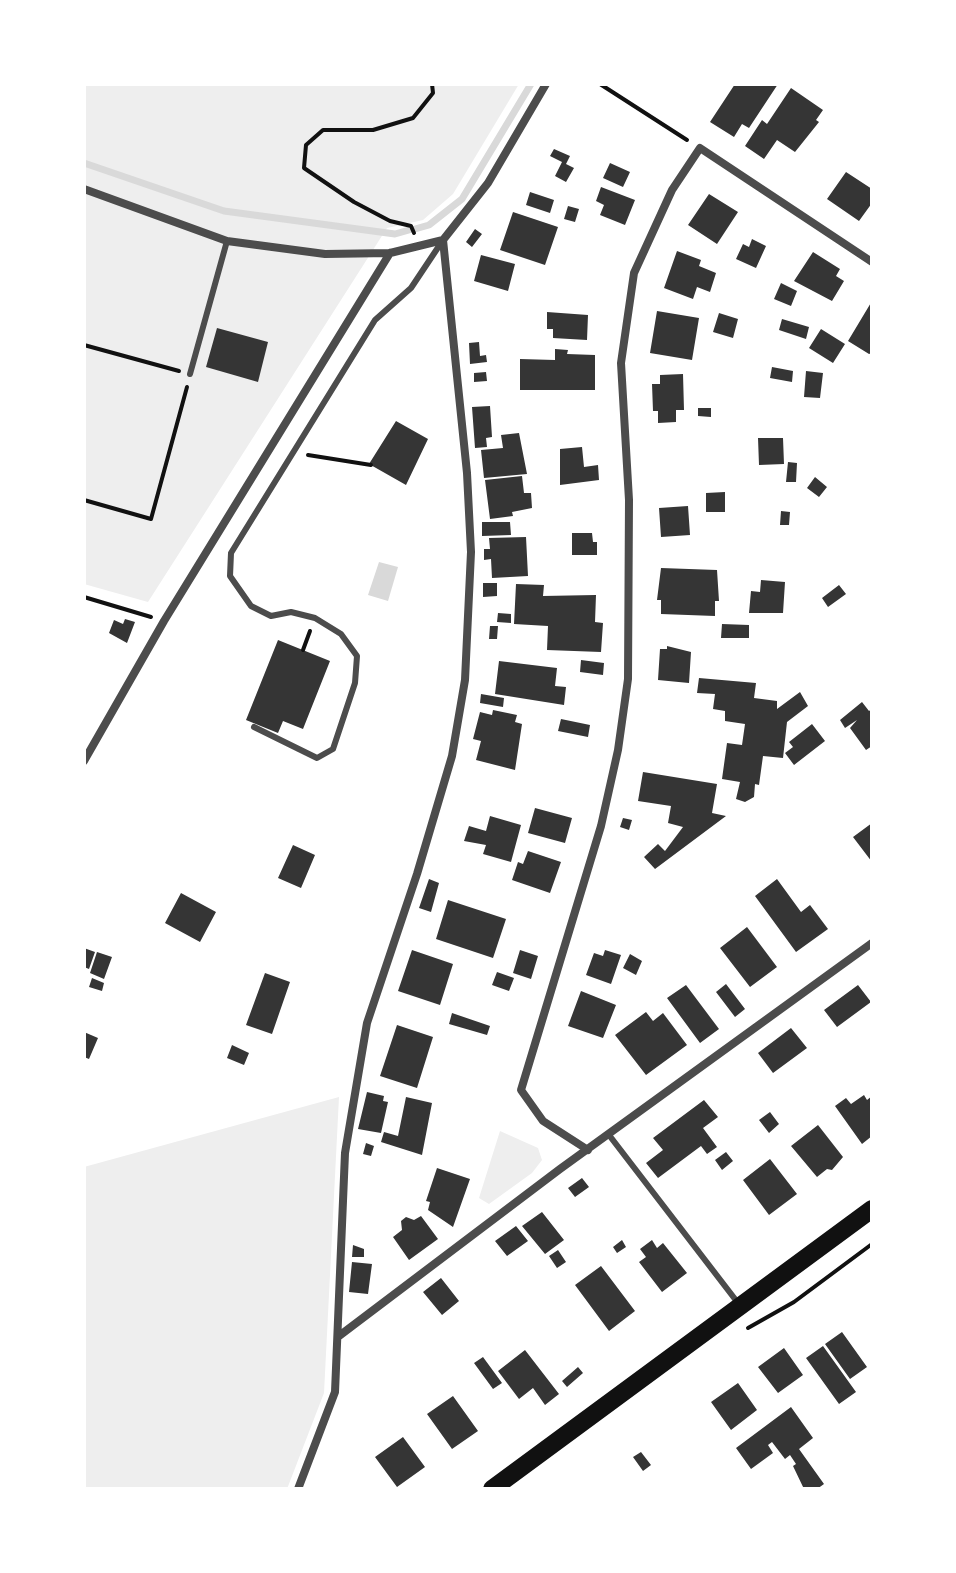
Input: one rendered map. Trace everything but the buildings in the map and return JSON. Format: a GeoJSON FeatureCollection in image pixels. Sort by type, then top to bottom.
{"type":"FeatureCollection","features":[{"type":"Feature","properties":{"kind":"main road"},"geometry":{"type":"LineString","coordinates":[[492,1489],[872,1209]]}},
{"type":"Feature","properties":{"kind":"street"},"geometry":{"type":"LineString","coordinates":[[84,189],[227,241],[325,254],[390,253],[420,247],[443,240],[488,183],[546,84]]}},
{"type":"Feature","properties":{"kind":"street"},"geometry":{"type":"LineString","coordinates":[[588,1150],[543,1121],[521,1090],[601,826],[618,750],[628,679],[629,500],[621,363],[634,273],[672,190],[700,148],[872,262]]}},
{"type":"Feature","properties":{"kind":"street"},"geometry":{"type":"LineString","coordinates":[[298,1489],[335,1392],[345,1153],[354,1085],[367,1023],[417,874],[452,756],[465,680],[471,552],[467,473],[443,240]]}},
{"type":"Feature","properties":{"kind":"street"},"geometry":{"type":"LineString","coordinates":[[84,761],[164,621],[390,253]]}},
{"type":"Feature","properties":{"kind":"street"},"geometry":{"type":"LineString","coordinates":[[339,1336],[872,943]]}},
{"type":"Feature","properties":{"kind":"lane"},"geometry":{"type":"LineString","coordinates":[[254,727],[317,758],[333,749],[355,683],[357,656],[341,634],[315,618],[291,612],[271,616],[251,606],[230,576],[231,553],[375,320],[411,288],[443,240]]}},
{"type":"Feature","properties":{"kind":"lane"},"geometry":{"type":"LineString","coordinates":[[190,374],[227,241]]}},
{"type":"Feature","properties":{"kind":"lane"},"geometry":{"type":"LineString","coordinates":[[609,1135],[740,1306]]}},
{"type":"Feature","properties":{"kind":"path"},"geometry":{"type":"LineString","coordinates":[[420,247],[411,226],[390,221],[366,208],[304,168],[306,145],[323,130],[373,130],[413,118],[433,93],[432,84]]}},
{"type":"Feature","properties":{"kind":"path"},"geometry":{"type":"LineString","coordinates":[[600,84],[700,148]]}},
{"type":"Feature","properties":{"kind":"path"},"geometry":{"type":"LineString","coordinates":[[84,345],[190,374],[151,519],[84,500]]}},
{"type":"Feature","properties":{"kind":"path"},"geometry":{"type":"LineString","coordinates":[[294,452],[371,465]]}},
{"type":"Feature","properties":{"kind":"path"},"geometry":{"type":"LineString","coordinates":[[84,597],[164,621]]}},
{"type":"Feature","properties":{"kind":"path"},"geometry":{"type":"LineString","coordinates":[[303,650],[315,618]]}},
{"type":"Feature","properties":{"kind":"path"},"geometry":{"type":"LineString","coordinates":[[743,1331],[794,1302],[872,1244]]}},
{"type":"Feature","properties":{"kind":"shaded area"},"geometry":{"type":"Polygon","coordinates":[[[84,84],[519,84],[453,194],[423,220],[387,228],[148,602],[84,584],[84,84]]]}},
{"type":"Feature","properties":{"kind":"shaded area"},"geometry":{"type":"Polygon","coordinates":[[[379,562],[398,567],[388,601],[368,595],[379,562]]]}},
{"type":"Feature","properties":{"kind":"shaded area"},"geometry":{"type":"Polygon","coordinates":[[[339,1097],[324,1393],[287,1489],[84,1489],[84,1167],[339,1097]]]}},
{"type":"Feature","properties":{"kind":"shaded area"},"geometry":{"type":"Polygon","coordinates":[[[500,1131],[538,1148],[542,1160],[532,1173],[489,1204],[479,1198],[500,1131]]]}},
{"type":"Feature","properties":{"kind":"waterway"},"geometry":{"type":"LineString","coordinates":[[415,229],[429,225],[462,199],[531,84]]}},
{"type":"Feature","properties":{"kind":"waterway"},"geometry":{"type":"LineString","coordinates":[[84,163],[224,211],[395,234],[409,230]]}}]}
